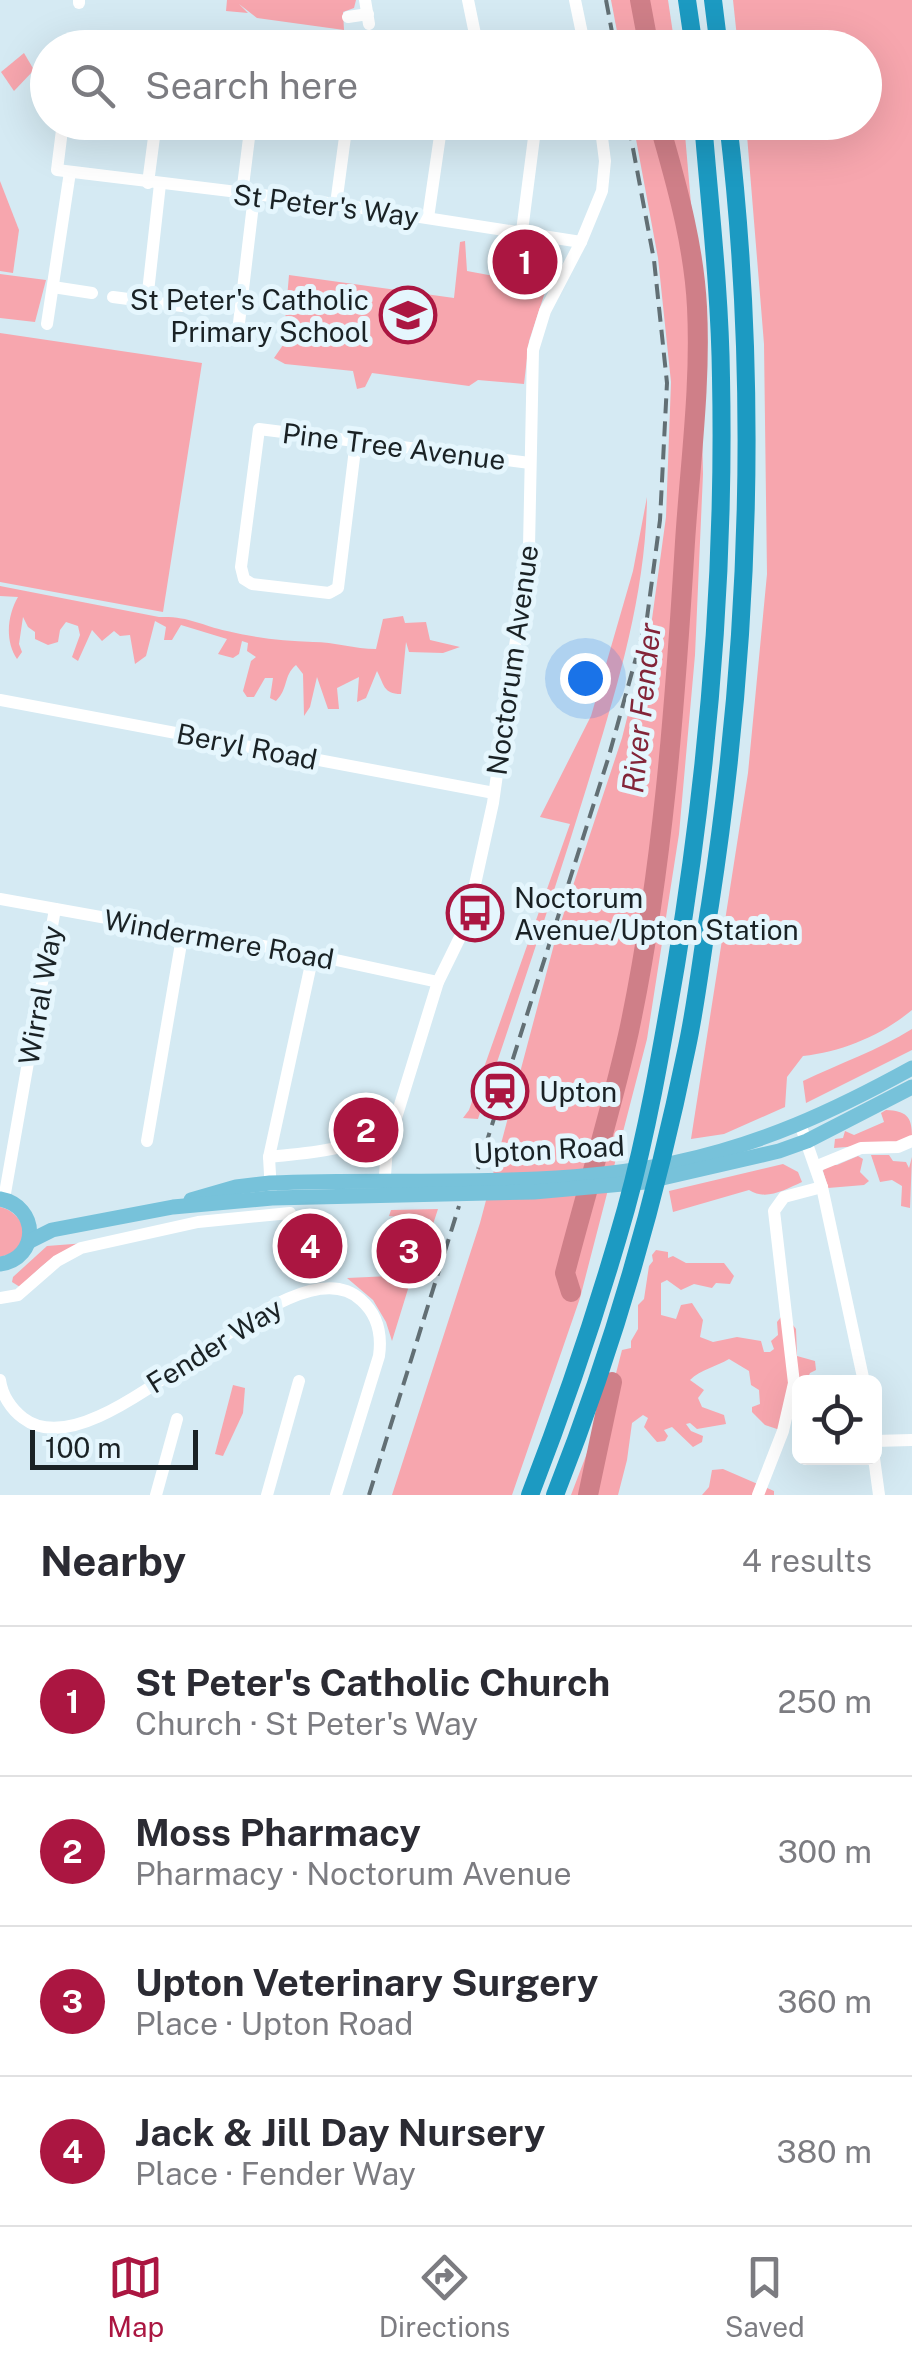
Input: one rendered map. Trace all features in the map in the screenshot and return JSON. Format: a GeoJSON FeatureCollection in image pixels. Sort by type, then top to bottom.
{"type":"FeatureCollection","features":[{"type":"Feature","properties":{"kind":"highway"},"geometry":{"type":"LineString","coordinates":[[687,0],[691,30]]}},
{"type":"Feature","properties":{"kind":"highway"},"geometry":{"type":"LineString","coordinates":[[713,0],[717,30]]}},
{"type":"Feature","properties":{"kind":"highway"},"geometry":{"type":"LineString","coordinates":[[530,1495],[626,1207],[661,1054],[692,870],[712,690],[720,561],[720,342],[704,140]]}},
{"type":"Feature","properties":{"kind":"highway"},"geometry":{"type":"LineString","coordinates":[[555,1495],[580,1433],[652,1202],[688,1044],[728,786],[745,568],[748,379],[740,222],[730,140]]}},
{"type":"Feature","properties":{"kind":"main road","name":"Upton Road"},"geometry":{"type":"LineString","coordinates":[[0,1264],[18,1258],[30,1241],[52,1230],[173,1207],[208,1193],[645,1182],[714,1160],[826,1114],[905,1072]]}},
{"type":"Feature","properties":{"kind":"main road","name":"Upton Road"},"geometry":{"type":"LineString","coordinates":[[714,1160],[807,1141],[910,1092]]}},
{"type":"Feature","properties":{"kind":"main road"},"geometry":{"type":"LineString","coordinates":[[2,1199],[20,1207],[30,1222],[30,1241]]}},
{"type":"Feature","properties":{"kind":"main road"},"geometry":{"type":"LineString","coordinates":[[30,1222],[52,1230]]}},
{"type":"Feature","properties":{"kind":"street"},"geometry":{"type":"LineString","coordinates":[[468,0],[474,30]]}},
{"type":"Feature","properties":{"kind":"street"},"geometry":{"type":"LineString","coordinates":[[575,0],[581,30]]}},
{"type":"Feature","properties":{"kind":"street"},"geometry":{"type":"LineString","coordinates":[[348,17],[367,13]]}},
{"type":"Feature","properties":{"kind":"street"},"geometry":{"type":"LineString","coordinates":[[48,324],[70,172],[57,170],[61,140]]}},
{"type":"Feature","properties":{"kind":"street"},"geometry":{"type":"LineString","coordinates":[[147,301],[155,140]]}},
{"type":"Feature","properties":{"kind":"street"},"geometry":{"type":"LineString","coordinates":[[239,322],[250,140]]}},
{"type":"Feature","properties":{"kind":"street"},"geometry":{"type":"LineString","coordinates":[[336,204],[345,140]]}},
{"type":"Feature","properties":{"kind":"street"},"geometry":{"type":"LineString","coordinates":[[428,218],[439,140]]}},
{"type":"Feature","properties":{"kind":"street"},"geometry":{"type":"LineString","coordinates":[[522,231],[534,140]]}},
{"type":"Feature","properties":{"kind":"street","name":"Noctorum Avenue"},"geometry":{"type":"LineString","coordinates":[[384,1187],[384,1161],[438,982],[466,925],[494,792],[529,547],[534,350],[545,311],[602,191],[602,140]]}},
{"type":"Feature","properties":{"kind":"street","name":"St Peter's Way"},"geometry":{"type":"LineString","coordinates":[[70,172],[336,204],[581,242]]}},
{"type":"Feature","properties":{"kind":"street"},"geometry":{"type":"LineString","coordinates":[[53,287],[92,294]]}},
{"type":"Feature","properties":{"kind":"street"},"geometry":{"type":"LineString","coordinates":[[113,296],[182,306]]}},
{"type":"Feature","properties":{"kind":"street","name":"Pine Tree Avenue"},"geometry":{"type":"LineString","coordinates":[[356,441],[336,591],[252,584],[242,576],[259,430],[356,441],[530,463]]}},
{"type":"Feature","properties":{"kind":"street","name":"Beryl Road"},"geometry":{"type":"LineString","coordinates":[[0,700],[494,792]]}},
{"type":"Feature","properties":{"kind":"street","name":"Windermere Road"},"geometry":{"type":"LineString","coordinates":[[0,899],[313,955],[438,982]]}},
{"type":"Feature","properties":{"kind":"street","name":"Wirral Way"},"geometry":{"type":"LineString","coordinates":[[2,1199],[55,909]]}},
{"type":"Feature","properties":{"kind":"street"},"geometry":{"type":"LineString","coordinates":[[147,1141],[183,932]]}},
{"type":"Feature","properties":{"kind":"street"},"geometry":{"type":"LineString","coordinates":[[271,1191],[269,1157],[313,955]]}},
{"type":"Feature","properties":{"kind":"street"},"geometry":{"type":"LineString","coordinates":[[905,1072],[910,1092]]}},
{"type":"Feature","properties":{"kind":"street"},"geometry":{"type":"LineString","coordinates":[[269,1157],[340,1148],[359,1142],[382,1122],[394,1125]]}},
{"type":"Feature","properties":{"kind":"street"},"geometry":{"type":"LineString","coordinates":[[800,1124],[822,1187],[862,1375]]}},
{"type":"Feature","properties":{"kind":"street"},"geometry":{"type":"LineString","coordinates":[[816,1166],[861,1148],[898,1147],[912,1141]]}},
{"type":"Feature","properties":{"kind":"street"},"geometry":{"type":"LineString","coordinates":[[758,1495],[784,1431],[794,1383],[774,1212],[784,1197],[822,1187]]}},
{"type":"Feature","properties":{"kind":"street"},"geometry":{"type":"LineString","coordinates":[[0,1298],[18,1295],[56,1260],[81,1248],[198,1222],[286,1217]]}},
{"type":"Feature","properties":{"kind":"street","name":"Fender Way"},"geometry":{"type":"LineString","coordinates":[[0,1386],[13,1408],[32,1424],[44,1429],[76,1428],[288,1298],[310,1290],[346,1291],[369,1309],[381,1338],[379,1356],[336,1495]]}},
{"type":"Feature","properties":{"kind":"street"},"geometry":{"type":"LineString","coordinates":[[267,1495],[299,1381]]}},
{"type":"Feature","properties":{"kind":"street"},"geometry":{"type":"LineString","coordinates":[[156,1495],[177,1418]]}},
{"type":"Feature","properties":{"kind":"street"},"geometry":{"type":"LineString","coordinates":[[882,1441],[912,1440]]}},
{"type":"Feature","properties":{"kind":"street"},"geometry":{"type":"LineString","coordinates":[[875,1465],[879,1495]]}},
{"type":"Feature","properties":{"kind":"shaded area"},"geometry":{"type":"Polygon","coordinates":[[[227,0],[356,0],[354,8],[343,12],[344,30],[257,18],[239,4],[248,13],[226,11],[227,0]]]}},
{"type":"Feature","properties":{"kind":"shaded area"},"geometry":{"type":"Polygon","coordinates":[[[611,0],[668,0],[672,30],[617,30],[611,0]]]}},
{"type":"Feature","properties":{"kind":"shaded area"},"geometry":{"type":"Polygon","coordinates":[[[733,0],[912,0],[912,1010],[861,1041],[803,1056],[787,1077],[785,1107],[724,1134],[691,1139],[748,773],[767,574],[764,344],[747,140],[882,140],[882,30],[736,30],[733,0]]]}},
{"type":"Feature","properties":{"kind":"shaded area"},"geometry":{"type":"Polygon","coordinates":[[[24,53],[30,63],[30,74],[14,91],[1,72],[24,53]]]}},
{"type":"Feature","properties":{"kind":"shaded area"},"geometry":{"type":"Polygon","coordinates":[[[636,140],[685,140],[700,308],[703,474],[695,655],[679,834],[647,1039],[580,1298],[512,1495],[392,1495],[480,1223],[556,937],[622,738],[652,619],[666,517],[671,382],[658,258],[636,140]]]}},
{"type":"Feature","properties":{"kind":"shaded area"},"geometry":{"type":"Polygon","coordinates":[[[0,181],[19,230],[13,273],[0,271],[0,181]]]}},
{"type":"Feature","properties":{"kind":"shaded area","name":"St Peter's Catholic Primary School"},"geometry":{"type":"Polygon","coordinates":[[[465,241],[467,271],[547,286],[529,341],[524,384],[478,380],[469,386],[372,373],[365,387],[357,389],[353,371],[285,364],[274,358],[283,345],[289,275],[454,298],[460,242],[465,241]]]}},
{"type":"Feature","properties":{"kind":"shaded area"},"geometry":{"type":"Polygon","coordinates":[[[0,274],[46,280],[35,322],[0,318],[0,274]]]}},
{"type":"Feature","properties":{"kind":"shaded area"},"geometry":{"type":"Polygon","coordinates":[[[0,333],[202,363],[163,612],[0,582],[0,333]]]}},
{"type":"Feature","properties":{"kind":"shaded area"},"geometry":{"type":"Polygon","coordinates":[[[647,497],[635,607],[608,715],[478,1119],[463,1118],[570,824],[540,817],[591,716],[633,571],[647,497]]]}},
{"type":"Feature","properties":{"kind":"shaded area"},"geometry":{"type":"Polygon","coordinates":[[[0,586],[187,619],[249,636],[368,649],[376,649],[383,619],[403,616],[405,623],[426,622],[430,640],[460,647],[443,653],[409,652],[406,642],[401,694],[387,690],[377,671],[366,698],[357,702],[359,677],[337,688],[339,709],[328,709],[317,677],[304,716],[303,674],[296,665],[276,701],[270,698],[273,678],[265,678],[254,697],[247,697],[243,691],[251,661],[256,657],[247,651],[248,643],[242,641],[239,654],[233,658],[218,654],[227,639],[181,625],[172,640],[164,640],[166,627],[155,621],[146,656],[135,664],[130,635],[120,636],[114,631],[102,641],[92,630],[78,661],[72,657],[80,635],[78,626],[66,622],[58,642],[48,645],[35,639],[35,632],[23,617],[19,644],[22,652],[17,659],[9,628],[18,597],[0,596],[0,586]]]}},
{"type":"Feature","properties":{"kind":"shaded area"},"geometry":{"type":"Polygon","coordinates":[[[912,1029],[912,1050],[806,1103],[803,1081],[912,1029]]]}},
{"type":"Feature","properties":{"kind":"shaded area"},"geometry":{"type":"Polygon","coordinates":[[[886,1110],[906,1116],[912,1136],[895,1143],[834,1148],[835,1139],[843,1138],[845,1131],[854,1135],[884,1122],[881,1113],[886,1110]]]}},
{"type":"Feature","properties":{"kind":"shaded area"},"geometry":{"type":"Polygon","coordinates":[[[871,1155],[889,1155],[893,1161],[906,1162],[909,1168],[912,1157],[910,1208],[901,1206],[902,1186],[892,1180],[880,1182],[871,1155]]]}},
{"type":"Feature","properties":{"kind":"shaded area"},"geometry":{"type":"Polygon","coordinates":[[[858,1156],[863,1159],[860,1172],[869,1181],[864,1185],[828,1188],[825,1165],[837,1165],[858,1156]]]}},
{"type":"Feature","properties":{"kind":"shaded area"},"geometry":{"type":"Polygon","coordinates":[[[783,1164],[798,1172],[802,1182],[775,1193],[762,1195],[749,1190],[673,1212],[669,1191],[783,1164]]]}},
{"type":"Feature","properties":{"kind":"shaded area"},"geometry":{"type":"Polygon","coordinates":[[[0,1207],[18,1218],[24,1231],[15,1251],[0,1257],[0,1207]]]}},
{"type":"Feature","properties":{"kind":"shaded area"},"geometry":{"type":"Polygon","coordinates":[[[438,1209],[392,1341],[373,1300],[347,1278],[413,1275],[430,1219],[389,1216],[391,1210],[438,1209]]]}},
{"type":"Feature","properties":{"kind":"shaded area"},"geometry":{"type":"Polygon","coordinates":[[[86,1243],[58,1254],[20,1287],[12,1282],[47,1246],[86,1243]]]}},
{"type":"Feature","properties":{"kind":"shaded area"},"geometry":{"type":"Polygon","coordinates":[[[656,1250],[686,1263],[724,1263],[734,1276],[730,1284],[716,1283],[712,1288],[694,1284],[681,1290],[667,1280],[661,1283],[661,1315],[676,1319],[681,1305],[692,1303],[703,1320],[700,1337],[713,1342],[737,1337],[761,1341],[764,1352],[774,1349],[771,1341],[778,1335],[777,1322],[787,1317],[796,1329],[797,1356],[815,1361],[816,1370],[809,1375],[792,1375],[792,1396],[783,1431],[765,1425],[752,1412],[752,1407],[760,1404],[759,1390],[751,1385],[749,1371],[729,1359],[704,1371],[690,1380],[704,1390],[698,1398],[702,1407],[724,1415],[726,1424],[697,1429],[686,1424],[703,1436],[702,1442],[693,1447],[672,1427],[664,1430],[668,1436],[665,1441],[657,1442],[644,1427],[648,1418],[643,1415],[632,1423],[618,1495],[571,1495],[613,1385],[622,1350],[631,1348],[638,1329],[638,1305],[644,1299],[656,1250]]]}},
{"type":"Feature","properties":{"kind":"shaded area"},"geometry":{"type":"Polygon","coordinates":[[[233,1385],[245,1388],[243,1413],[223,1456],[215,1454],[233,1385]]]}},
{"type":"Feature","properties":{"kind":"shaded area"},"geometry":{"type":"Polygon","coordinates":[[[723,1469],[774,1491],[774,1495],[702,1495],[709,1487],[712,1470],[723,1469]]]}},
{"type":"Feature","properties":{"kind":"waterway","name":"River Fender"},"geometry":{"type":"LineString","coordinates":[[640,0],[646,30]]}},
{"type":"Feature","properties":{"kind":"waterway","name":"River Fender"},"geometry":{"type":"LineString","coordinates":[[571,1292],[565,1273],[622,1061],[641,970],[659,849],[677,665],[698,337],[693,264],[664,140]]}},
{"type":"Feature","properties":{"kind":"waterway","name":"River Fender"},"geometry":{"type":"LineString","coordinates":[[588,1495],[612,1382]]}},
{"type":"Feature","properties":{"kind":"railway"},"geometry":{"type":"LineString","coordinates":[[606,0],[612,30]]}},
{"type":"Feature","properties":{"kind":"railway"},"geometry":{"type":"LineString","coordinates":[[478,1169],[608,759],[647,618],[660,520],[667,383],[654,260],[631,140]]}},
{"type":"Feature","properties":{"kind":"railway"},"geometry":{"type":"LineString","coordinates":[[369,1495],[459,1206]]}},
{"type":"Feature","properties":{"kind":"place","name":"St Peter's Catholic Church"},"geometry":{"type":"Point","coordinates":[525,262]}},
{"type":"Feature","properties":{"kind":"place","name":"St Peter's Catholic Primary School"},"geometry":{"type":"Point","coordinates":[408,315]}},
{"type":"Feature","properties":{"kind":"place","name":"Noctorum Avenue/Upton Station"},"geometry":{"type":"Point","coordinates":[475,913]}},
{"type":"Feature","properties":{"kind":"place","name":"Upton"},"geometry":{"type":"Point","coordinates":[500,1091]}},
{"type":"Feature","properties":{"kind":"place","name":"Moss Pharmacy"},"geometry":{"type":"Point","coordinates":[366,1130]}},
{"type":"Feature","properties":{"kind":"place","name":"Jack & Jill Day Nursery"},"geometry":{"type":"Point","coordinates":[310,1246]}},
{"type":"Feature","properties":{"kind":"place","name":"Upton Veterinary Surgery"},"geometry":{"type":"Point","coordinates":[409,1251]}}]}
